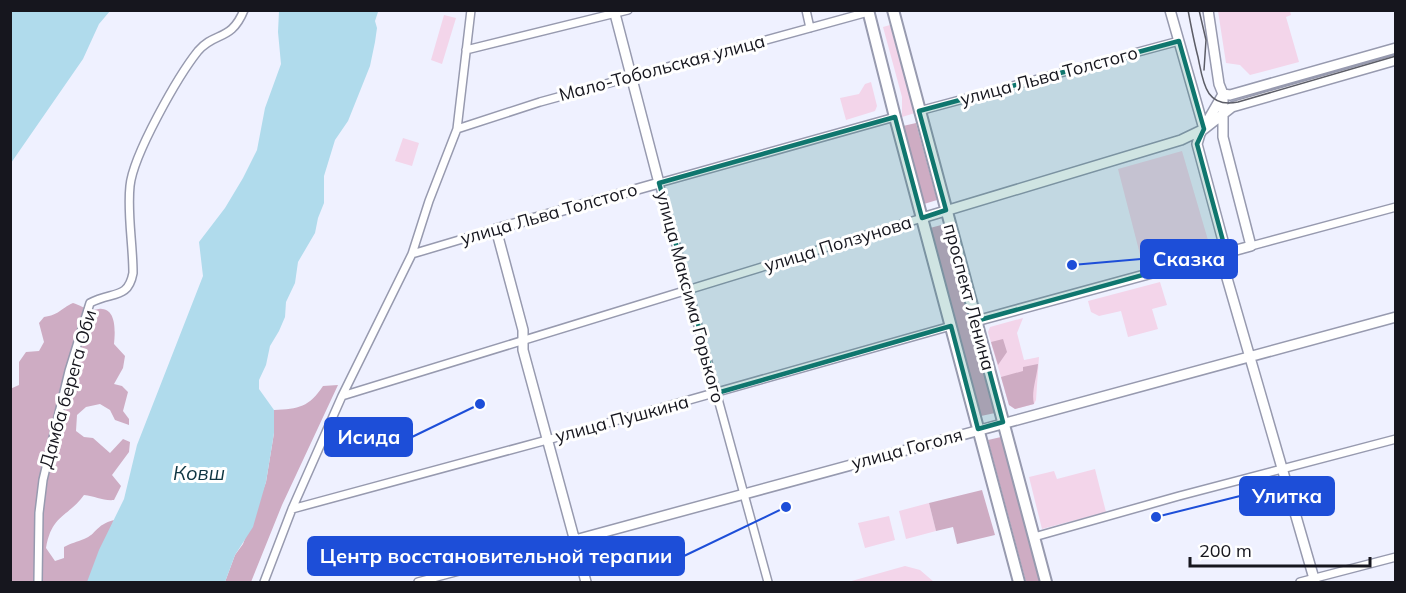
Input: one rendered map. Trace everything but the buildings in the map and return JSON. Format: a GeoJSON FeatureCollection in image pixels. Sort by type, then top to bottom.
{"type":"FeatureCollection","features":[{"type":"Feature","properties":{"kind":"main road","name":"проспект Ленина"},"geometry":{"type":"LineString","coordinates":[[893,10],[1046,582]]}},
{"type":"Feature","properties":{"kind":"main road","name":"проспект Ленина"},"geometry":{"type":"LineString","coordinates":[[870,11],[895,117],[1019,582]]}},
{"type":"Feature","properties":{"kind":"street","name":"Дамба берега Оби"},"geometry":{"type":"LineString","coordinates":[[38,582],[42,480],[69,371],[86,314],[90,303],[101,297],[126,291],[131,285],[133,273],[130,194],[133,173],[158,117],[191,60],[207,43],[233,30],[244,10]]}},
{"type":"Feature","properties":{"kind":"street"},"geometry":{"type":"LineString","coordinates":[[264,582],[292,508],[342,396],[412,254],[429,201],[457,129],[471,10]]}},
{"type":"Feature","properties":{"kind":"street"},"geometry":{"type":"LineString","coordinates":[[466,50],[628,10]]}},
{"type":"Feature","properties":{"kind":"street"},"geometry":{"type":"LineString","coordinates":[[806,10],[810,28]]}},
{"type":"Feature","properties":{"kind":"street"},"geometry":{"type":"LineString","coordinates":[[1170,10],[1204,129]]}},
{"type":"Feature","properties":{"kind":"street"},"geometry":{"type":"LineString","coordinates":[[1208,10],[1224,92],[1223,137],[1251,246]]}},
{"type":"Feature","properties":{"kind":"street","name":"Мало-Тобольская улица"},"geometry":{"type":"LineString","coordinates":[[457,129],[540,102],[870,11]]}},
{"type":"Feature","properties":{"kind":"street","name":"улица Максима Горького"},"geometry":{"type":"LineString","coordinates":[[614,12],[768,582]]}},
{"type":"Feature","properties":{"kind":"street","name":"улица Льва Толстого"},"geometry":{"type":"LineString","coordinates":[[919,111],[1179,41]]}},
{"type":"Feature","properties":{"kind":"street"},"geometry":{"type":"LineString","coordinates":[[1314,581],[1249,356],[1197,144],[1198,138],[1224,92],[1395,48]]}},
{"type":"Feature","properties":{"kind":"street","name":"улица Ползунова"},"geometry":{"type":"LineString","coordinates":[[342,396],[1181,140],[1204,129],[1232,107],[1395,60]]}},
{"type":"Feature","properties":{"kind":"street","name":"улица Льва Толстого"},"geometry":{"type":"LineString","coordinates":[[412,254],[895,117]]}},
{"type":"Feature","properties":{"kind":"street"},"geometry":{"type":"LineString","coordinates":[[1204,129],[1213,130],[1223,137]]}},
{"type":"Feature","properties":{"kind":"street"},"geometry":{"type":"LineString","coordinates":[[976,321],[1395,207]]}},
{"type":"Feature","properties":{"kind":"street"},"geometry":{"type":"LineString","coordinates":[[495,229],[523,330],[523,350],[586,582]]}},
{"type":"Feature","properties":{"kind":"street","name":"улица Гоголя"},"geometry":{"type":"LineString","coordinates":[[418,582],[1395,317]]}},
{"type":"Feature","properties":{"kind":"street","name":"улица Пушкина"},"geometry":{"type":"LineString","coordinates":[[292,508],[548,440],[951,326]]}},
{"type":"Feature","properties":{"kind":"street"},"geometry":{"type":"LineString","coordinates":[[1034,537],[1395,439]]}},
{"type":"Feature","properties":{"kind":"street"},"geometry":{"type":"LineString","coordinates":[[1300,582],[1314,581],[1395,557]]}},
{"type":"Feature","properties":{"kind":"highlighted area"},"geometry":{"type":"Polygon","coordinates":[[[1179,41],[1204,129],[1197,144],[1226,252],[976,321],[1003,422],[978,429],[951,326],[717,393],[659,183],[895,117],[922,218],[946,210],[919,111],[1179,41]]]}},
{"type":"Feature","properties":{"kind":"shaded area"},"geometry":{"type":"Polygon","coordinates":[[[1218,11],[1290,11],[1291,15],[1286,17],[1299,62],[1250,75],[1240,65],[1226,63],[1218,11]]]}},
{"type":"Feature","properties":{"kind":"shaded area"},"geometry":{"type":"Polygon","coordinates":[[[444,15],[456,18],[442,64],[431,60],[444,15]]]}},
{"type":"Feature","properties":{"kind":"shaded area"},"geometry":{"type":"Polygon","coordinates":[[[890,25],[915,113],[902,117],[902,97],[883,27],[890,25]]]}},
{"type":"Feature","properties":{"kind":"shaded area"},"geometry":{"type":"Polygon","coordinates":[[[871,82],[877,106],[875,111],[846,120],[840,98],[859,94],[865,84],[871,82]]]}},
{"type":"Feature","properties":{"kind":"shaded area"},"geometry":{"type":"Polygon","coordinates":[[[916,123],[937,200],[924,204],[903,126],[916,123]]]}},
{"type":"Feature","properties":{"kind":"shaded area"},"geometry":{"type":"Polygon","coordinates":[[[403,138],[419,143],[412,166],[395,161],[403,138]]]}},
{"type":"Feature","properties":{"kind":"shaded area"},"geometry":{"type":"Polygon","coordinates":[[[1182,151],[1210,247],[1143,266],[1118,169],[1182,151]]]}},
{"type":"Feature","properties":{"kind":"shaded area"},"geometry":{"type":"Polygon","coordinates":[[[945,224],[995,413],[981,416],[930,228],[945,224]]]}},
{"type":"Feature","properties":{"kind":"shaded area"},"geometry":{"type":"Polygon","coordinates":[[[1160,282],[1167,305],[1152,309],[1158,329],[1128,337],[1121,311],[1099,316],[1091,312],[1088,301],[1160,282]]]}},
{"type":"Feature","properties":{"kind":"shaded area"},"geometry":{"type":"Polygon","coordinates":[[[73,303],[87,309],[107,310],[113,318],[114,344],[125,356],[123,368],[114,384],[122,386],[128,392],[123,411],[129,419],[129,425],[115,420],[110,410],[100,404],[86,407],[77,415],[76,431],[84,437],[93,438],[110,453],[123,439],[130,442],[129,452],[112,475],[121,486],[114,500],[84,495],[56,522],[46,548],[55,561],[64,558],[64,547],[88,537],[103,524],[114,520],[88,582],[11,582],[10,389],[19,385],[19,362],[26,352],[39,351],[44,342],[39,323],[44,317],[73,303]]]}},
{"type":"Feature","properties":{"kind":"shaded area"},"geometry":{"type":"Polygon","coordinates":[[[1023,318],[1017,333],[1024,360],[1039,357],[1036,400],[1034,404],[1015,409],[1009,405],[988,332],[990,327],[1023,318]]]}},
{"type":"Feature","properties":{"kind":"shaded area"},"geometry":{"type":"Polygon","coordinates":[[[1003,339],[1007,352],[998,365],[991,342],[1003,339]]]}},
{"type":"Feature","properties":{"kind":"shaded area"},"geometry":{"type":"Polygon","coordinates":[[[1038,364],[1034,404],[1015,409],[1009,405],[1001,377],[1023,371],[1023,367],[1038,364]]]}},
{"type":"Feature","properties":{"kind":"shaded area"},"geometry":{"type":"Polygon","coordinates":[[[338,385],[282,505],[251,582],[225,582],[235,555],[243,544],[266,482],[274,433],[274,410],[303,406],[323,386],[338,385]]]}},
{"type":"Feature","properties":{"kind":"shaded area"},"geometry":{"type":"Polygon","coordinates":[[[1001,437],[1040,582],[1026,582],[988,440],[1001,437]]]}},
{"type":"Feature","properties":{"kind":"shaded area"},"geometry":{"type":"Polygon","coordinates":[[[1095,469],[1106,512],[1042,529],[1029,477],[1054,471],[1057,479],[1095,469]]]}},
{"type":"Feature","properties":{"kind":"shaded area"},"geometry":{"type":"Polygon","coordinates":[[[982,490],[995,535],[957,544],[953,527],[936,531],[929,503],[982,490]]]}},
{"type":"Feature","properties":{"kind":"shaded area"},"geometry":{"type":"Polygon","coordinates":[[[929,503],[936,531],[906,539],[899,511],[929,503]]]}},
{"type":"Feature","properties":{"kind":"shaded area"},"geometry":{"type":"Polygon","coordinates":[[[889,516],[895,540],[865,548],[858,523],[889,516]]]}},
{"type":"Feature","properties":{"kind":"shaded area"},"geometry":{"type":"Polygon","coordinates":[[[905,566],[920,570],[934,582],[848,582],[905,566]]]}},
{"type":"Feature","properties":{"kind":"water"},"geometry":{"type":"Polygon","coordinates":[[[11,10],[110,11],[99,24],[83,59],[11,163],[11,10]]]}},
{"type":"Feature","properties":{"kind":"water","name":"Ковш"},"geometry":{"type":"Polygon","coordinates":[[[279,11],[378,12],[370,66],[348,121],[335,140],[324,176],[324,203],[315,233],[298,262],[295,283],[286,302],[285,317],[270,346],[266,365],[259,380],[259,389],[274,410],[274,433],[266,482],[253,527],[235,555],[225,582],[87,582],[99,550],[124,499],[137,445],[203,276],[199,242],[225,208],[257,150],[265,108],[281,64],[279,11]]]}},
{"type":"Feature","properties":{"kind":"tram line"},"geometry":{"type":"LineString","coordinates":[[1188,10],[1204,84],[1212,97],[1227,103],[1238,102],[1396,56]]}},
{"type":"Feature","properties":{"kind":"tram line"},"geometry":{"type":"LineString","coordinates":[[1199,10],[1206,40],[1204,70]]}},
{"type":"Feature","properties":{"kind":"place","name":"Сказка"},"geometry":{"type":"Point","coordinates":[1072,265]}},
{"type":"Feature","properties":{"kind":"place","name":"Исида"},"geometry":{"type":"Point","coordinates":[480,404]}},
{"type":"Feature","properties":{"kind":"place","name":"Центр восстановительной терапии"},"geometry":{"type":"Point","coordinates":[786,507]}},
{"type":"Feature","properties":{"kind":"place","name":"Улитка"},"geometry":{"type":"Point","coordinates":[1156,517]}}]}
